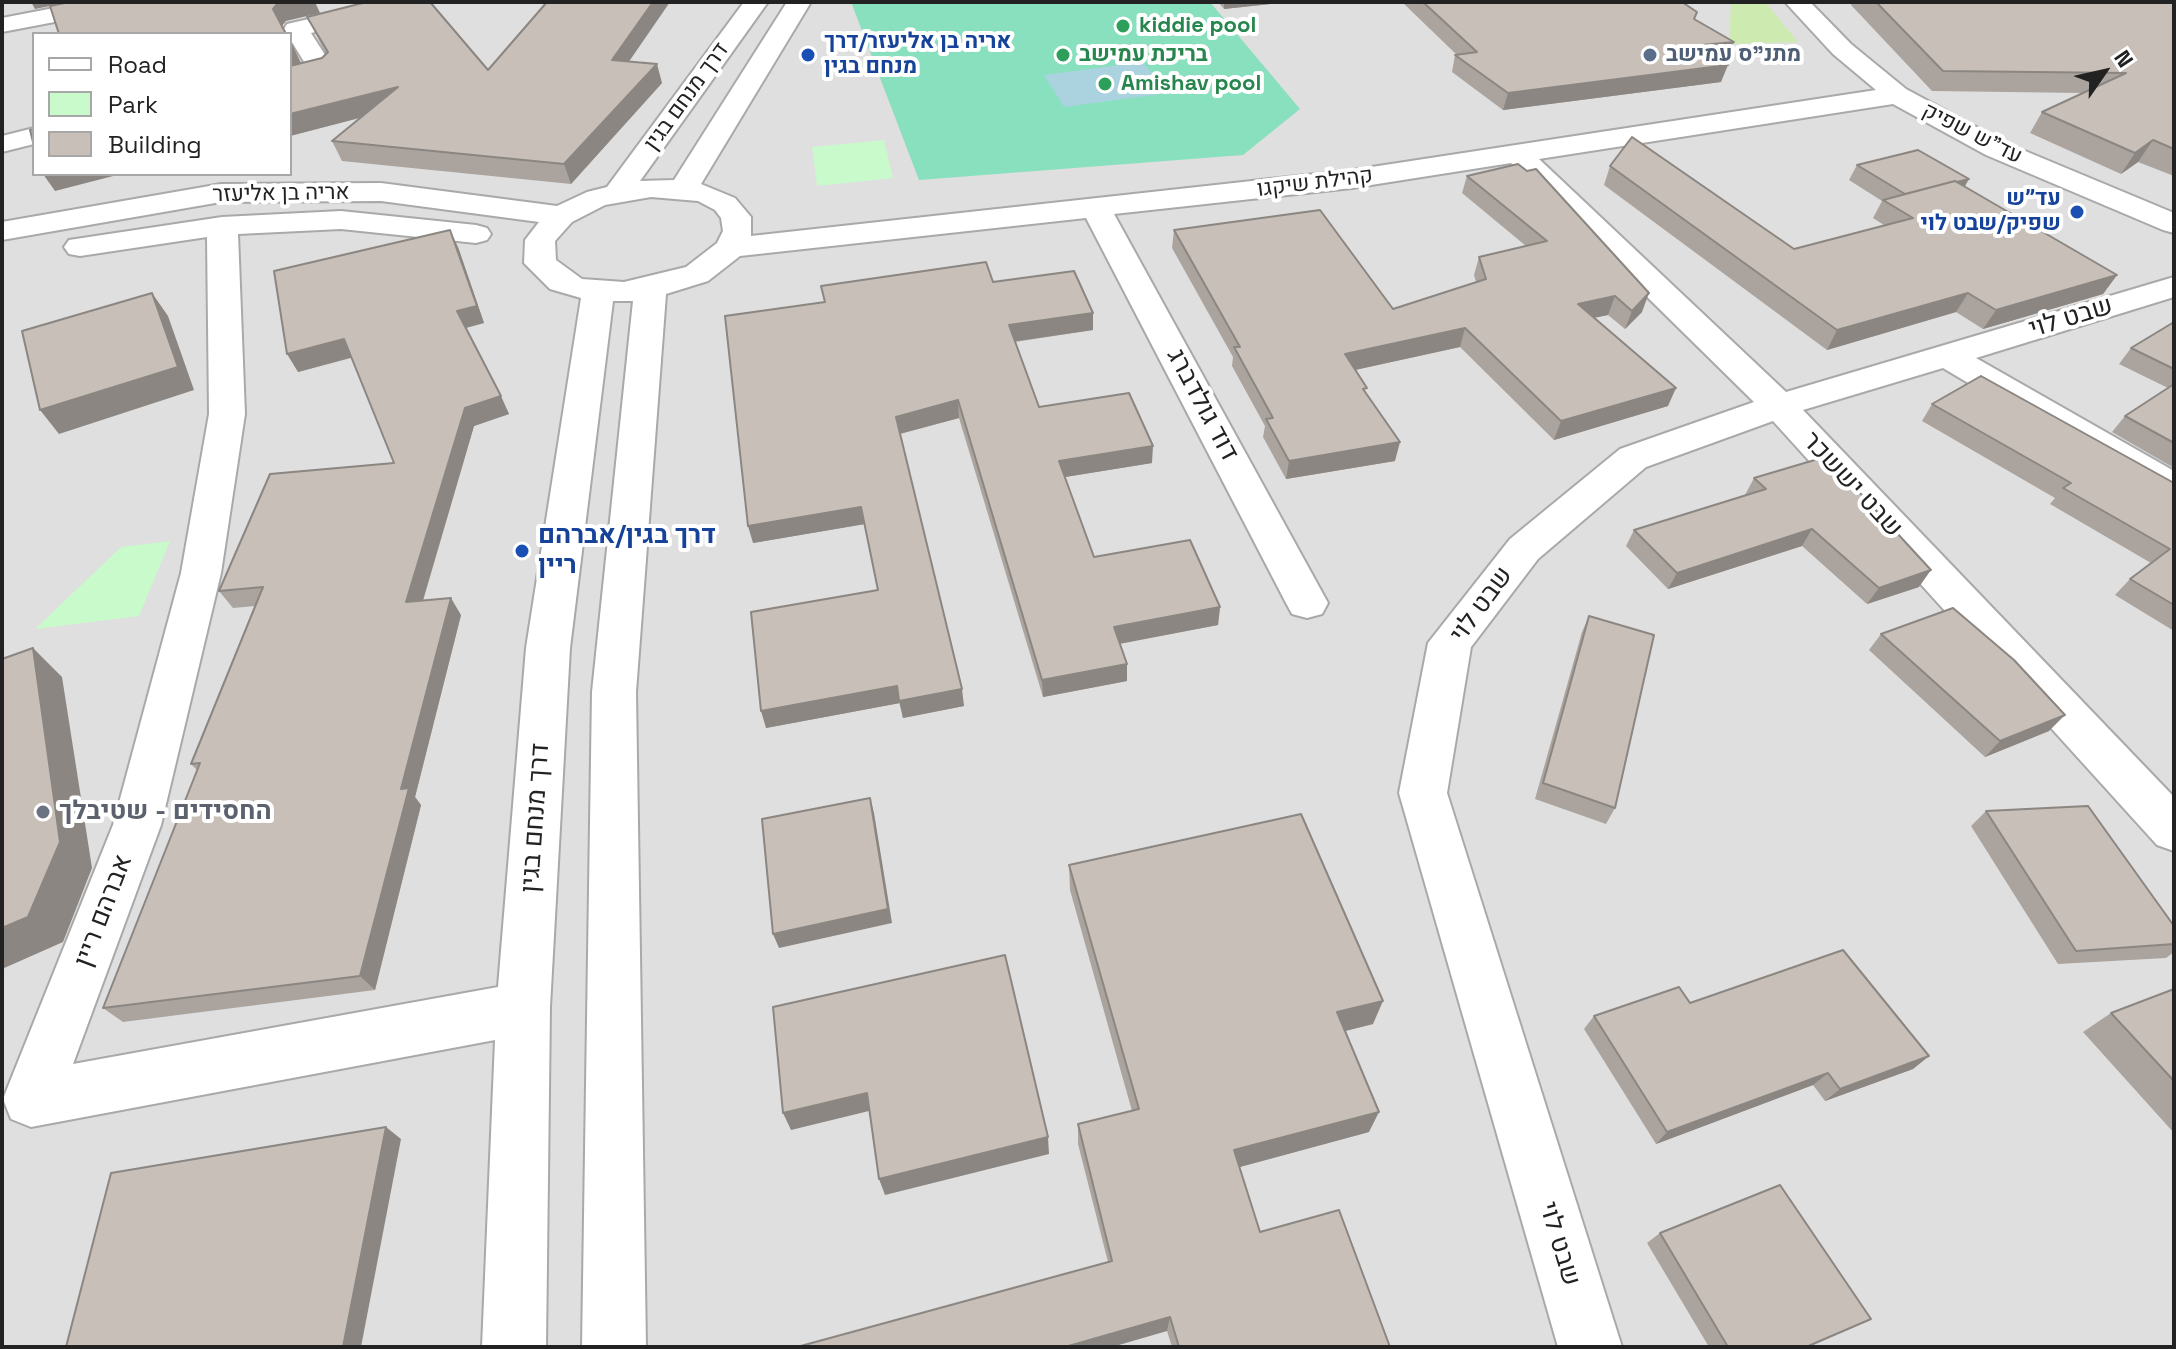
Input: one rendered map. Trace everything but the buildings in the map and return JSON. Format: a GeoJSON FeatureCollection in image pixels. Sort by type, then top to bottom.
{"type":"FeatureCollection","features":[{"type":"Feature","properties":{"kind":"street"},"geometry":{"type":"LineString","coordinates":[[2,25],[123,2]]}},
{"type":"Feature","properties":{"kind":"street"},"geometry":{"type":"LineString","coordinates":[[292,76],[321,69],[296,29],[385,9],[380,2]]}},
{"type":"Feature","properties":{"kind":"street","name":"דרך מנחם בגין"},"geometry":{"type":"LineString","coordinates":[[618,192],[756,2]]}},
{"type":"Feature","properties":{"kind":"street","name":"דרך מנחם בגין"},"geometry":{"type":"LineString","coordinates":[[683,189],[799,2]]}},
{"type":"Feature","properties":{"kind":"street"},"geometry":{"type":"LineString","coordinates":[[1801,6],[1834,12]]}},
{"type":"Feature","properties":{"kind":"street","name":"עד\"ש שפיק"},"geometry":{"type":"LineString","coordinates":[[1801,6],[1842,49],[1897,95],[1996,149],[2174,224]]}},
{"type":"Feature","properties":{"kind":"street","name":"קהילת שיקגו"},"geometry":{"type":"LineString","coordinates":[[731,248],[1332,182],[1897,95]]}},
{"type":"Feature","properties":{"kind":"street"},"geometry":{"type":"LineString","coordinates":[[2,144],[32,136]]}},
{"type":"Feature","properties":{"kind":"street","name":"שבט יששכר"},"geometry":{"type":"LineString","coordinates":[[1517,153],[1779,406],[2174,830]]}},
{"type":"Feature","properties":{"kind":"street"},"geometry":{"type":"LineString","coordinates":[[683,189],[707,194],[725,204],[736,217],[738,231],[731,248],[697,274],[650,289],[598,291],[561,282],[540,263],[540,240],[561,216],[618,192],[683,189]]}},
{"type":"Feature","properties":{"kind":"street","name":"אריה בן אליעזר"},"geometry":{"type":"LineString","coordinates":[[2,231],[221,193],[381,192],[561,216]]}},
{"type":"Feature","properties":{"kind":"street","name":"דוד גולדברג"},"geometry":{"type":"LineString","coordinates":[[1096,208],[1307,603]]}},
{"type":"Feature","properties":{"kind":"street","name":"אריה בן אליעזר"},"geometry":{"type":"LineString","coordinates":[[2,259],[222,226],[341,220],[540,240]]}},
{"type":"Feature","properties":{"kind":"street","name":"אברהם ריין"},"geometry":{"type":"LineString","coordinates":[[222,226],[227,414],[201,573],[137,825],[31,1099],[465,1021],[523,1007]]}},
{"type":"Feature","properties":{"kind":"street","name":"שבט לוי"},"geometry":{"type":"LineString","coordinates":[[1590,1347],[1423,793],[1450,643],[1524,549],[1633,458],[1779,406],[2174,287]]}},
{"type":"Feature","properties":{"kind":"street"},"geometry":{"type":"LineString","coordinates":[[614,1347],[614,692],[650,289]]}},
{"type":"Feature","properties":{"kind":"street","name":"דרך מנחם בגין"},"geometry":{"type":"LineString","coordinates":[[514,1347],[523,1007],[548,648],[598,291]]}},
{"type":"Feature","properties":{"kind":"street"},"geometry":{"type":"LineString","coordinates":[[1948,356],[2174,488]]}},
{"type":"Feature","properties":{"kind":"shaded area"},"geometry":{"type":"Polygon","coordinates":[[[2,2],[2174,2],[2174,1347],[2,1347],[2,2]]]}},
{"type":"Feature","properties":{"kind":"green space","name":"בריכת עמישב"},"geometry":{"type":"Polygon","coordinates":[[[851,2],[1210,2],[1300,109],[1243,155],[919,180],[851,2]]]}},
{"type":"Feature","properties":{"kind":"green space"},"geometry":{"type":"Polygon","coordinates":[[[1731,2],[1765,2],[1798,42],[1729,44],[1731,2]]]}},
{"type":"Feature","properties":{"kind":"green space"},"geometry":{"type":"Polygon","coordinates":[[[884,140],[893,178],[817,186],[812,147],[884,140]]]}},
{"type":"Feature","properties":{"kind":"green space"},"geometry":{"type":"Polygon","coordinates":[[[170,541],[139,616],[35,629],[121,547],[170,541]]]}},
{"type":"Feature","properties":{"kind":"water","name":"Amishav pool"},"geometry":{"type":"Polygon","coordinates":[[[1143,62],[1167,93],[1064,107],[1044,75],[1143,62]]]}},
{"type":"Feature","properties":{"kind":"place","name":"kiddie pool"},"geometry":{"type":"Point","coordinates":[1123,26]}},
{"type":"Feature","properties":{"kind":"place","name":"אריה בן אליעזר/דרך מנחם בגין"},"geometry":{"type":"Point","coordinates":[808,55]}},
{"type":"Feature","properties":{"kind":"place","name":"בריכת עמישב"},"geometry":{"type":"Point","coordinates":[1063,55]}},
{"type":"Feature","properties":{"kind":"place","name":"מתנ\"ס עמישב"},"geometry":{"type":"Point","coordinates":[1650,55]}},
{"type":"Feature","properties":{"kind":"place","name":"Amishav pool"},"geometry":{"type":"Point","coordinates":[1105,84]}},
{"type":"Feature","properties":{"kind":"place","name":"עד״ש שפיק/שבט לוי"},"geometry":{"type":"Point","coordinates":[2077,212]}},
{"type":"Feature","properties":{"kind":"place","name":"דרך בגין/אברהם ריין"},"geometry":{"type":"Point","coordinates":[522,551]}},
{"type":"Feature","properties":{"kind":"place","name":"החסידים - שטיבלך"},"geometry":{"type":"Point","coordinates":[43,812]}}]}
